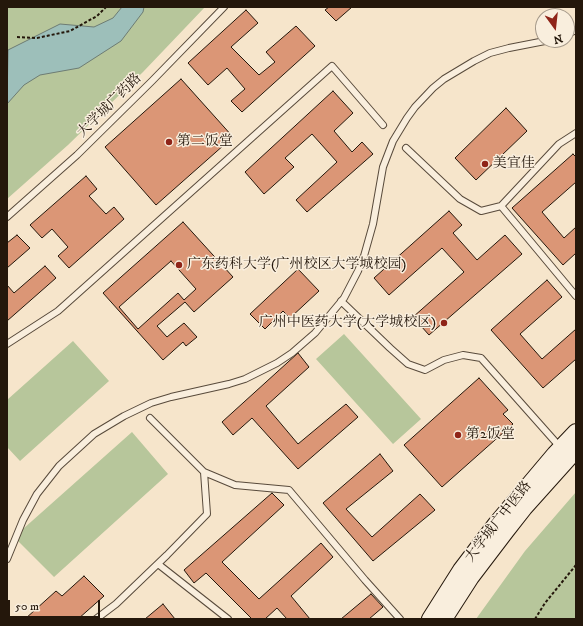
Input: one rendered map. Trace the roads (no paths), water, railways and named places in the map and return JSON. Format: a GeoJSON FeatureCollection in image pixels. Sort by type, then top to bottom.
{"type":"FeatureCollection","features":[{"type":"Feature","properties":{"kind":"main road","name":"大学城广中医路"},"geometry":{"type":"LineString","coordinates":[[444,619],[471,577],[569,449],[576,432]]}},
{"type":"Feature","properties":{"kind":"main road","name":"大学城广中医路"},"geometry":{"type":"LineString","coordinates":[[430,619],[461,570],[515,500],[569,449]]}},
{"type":"Feature","properties":{"kind":"lane","name":"大学城广药路"},"geometry":{"type":"LineString","coordinates":[[7,217],[77,155],[224,7]]}},
{"type":"Feature","properties":{"kind":"lane"},"geometry":{"type":"LineString","coordinates":[[7,559],[20,526],[37,494],[59,466],[94,434],[124,416],[151,403],[229,384],[259,373],[304,343],[342,301],[354,278],[364,256],[373,224],[380,179],[388,153],[400,129],[415,107],[444,79],[474,61],[509,48],[535,43]]}},
{"type":"Feature","properties":{"kind":"lane"},"geometry":{"type":"LineString","coordinates":[[7,344],[58,311],[332,66],[382,125]]}},
{"type":"Feature","properties":{"kind":"lane"},"geometry":{"type":"LineString","coordinates":[[406,148],[460,199],[481,211],[500,206],[559,144],[576,133]]}},
{"type":"Feature","properties":{"kind":"lane"},"geometry":{"type":"LineString","coordinates":[[500,206],[576,296]]}},
{"type":"Feature","properties":{"kind":"lane"},"geometry":{"type":"LineString","coordinates":[[342,301],[408,364],[425,370],[444,360],[463,354],[481,358],[569,449]]}},
{"type":"Feature","properties":{"kind":"lane"},"geometry":{"type":"LineString","coordinates":[[150,418],[204,472],[236,484],[289,490],[400,619]]}},
{"type":"Feature","properties":{"kind":"lane"},"geometry":{"type":"LineString","coordinates":[[96,619],[116,604],[207,514],[204,472]]}},
{"type":"Feature","properties":{"kind":"lane"},"geometry":{"type":"LineString","coordinates":[[158,564],[228,619]]}},
{"type":"Feature","properties":{"kind":"water"},"geometry":{"type":"Polygon","coordinates":[[[122,7],[144,7],[143,12],[121,41],[79,68],[40,75],[24,85],[7,104],[8,50],[60,24],[94,27],[113,18],[122,7]]]}},
{"type":"Feature","properties":{"kind":"place","name":"第二饭堂"},"geometry":{"type":"Point","coordinates":[169,142]}},
{"type":"Feature","properties":{"kind":"place","name":"美宜佳"},"geometry":{"type":"Point","coordinates":[485,164]}},
{"type":"Feature","properties":{"kind":"place","name":"广东药科大学(广州校区大学城校园)"},"geometry":{"type":"Point","coordinates":[179,265]}},
{"type":"Feature","properties":{"kind":"place","name":"广州中医药大学(大学城校区)"},"geometry":{"type":"Point","coordinates":[444,323]}},
{"type":"Feature","properties":{"kind":"place","name":"第2饭堂"},"geometry":{"type":"Point","coordinates":[458,435]}}]}
